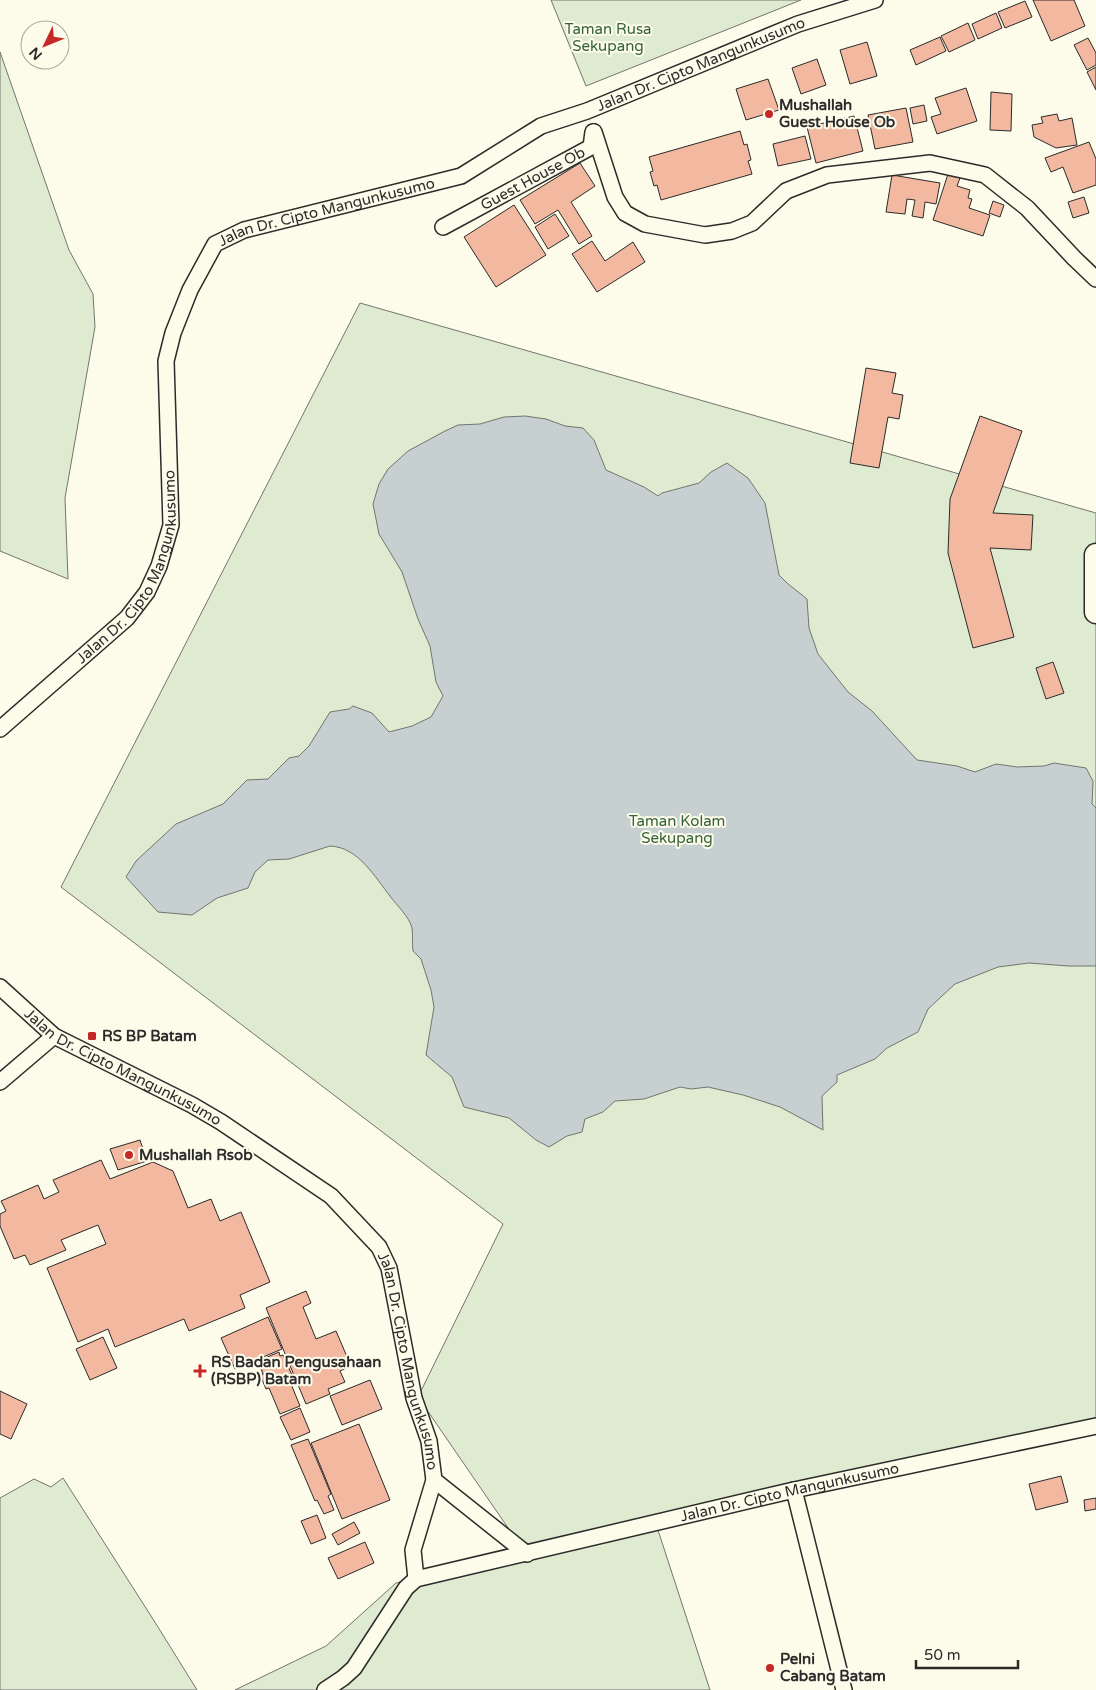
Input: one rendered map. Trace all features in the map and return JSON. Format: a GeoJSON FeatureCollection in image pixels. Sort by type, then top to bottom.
{"type":"FeatureCollection","features":[{"type":"Feature","properties":{"kind":"highway"},"geometry":{"type":"LineString","coordinates":[[1096,555],[1096,612]]}},
{"type":"Feature","properties":{"kind":"street","name":"Jalan Dr. Cipto Mangunkusumo"},"geometry":{"type":"LineString","coordinates":[[0,729],[127,618],[146,592],[159,566],[171,525],[166,361],[172,333],[190,290],[215,244],[244,230],[461,176],[541,126],[587,111],[798,24],[875,0]]}},
{"type":"Feature","properties":{"kind":"street","name":"Guest House Ob"},"geometry":{"type":"LineString","coordinates":[[443,227],[591,146],[594,132],[587,111]]}},
{"type":"Feature","properties":{"kind":"street"},"geometry":{"type":"LineString","coordinates":[[594,132],[615,197],[625,213],[645,224],[705,235],[732,231],[752,223],[786,191],[827,175],[930,163],[985,176],[1027,208],[1096,279]]}},
{"type":"Feature","properties":{"kind":"street","name":"Jalan Dr. Cipto Mangunkusumo"},"geometry":{"type":"LineString","coordinates":[[0,987],[54,1036],[222,1122],[331,1196],[379,1247],[389,1268],[414,1398],[429,1442],[434,1480],[527,1554],[794,1490],[1096,1426]]}},
{"type":"Feature","properties":{"kind":"street"},"geometry":{"type":"LineString","coordinates":[[3,1073],[54,1036]]}},
{"type":"Feature","properties":{"kind":"street"},"geometry":{"type":"LineString","coordinates":[[416,1580],[413,1550],[434,1480]]}},
{"type":"Feature","properties":{"kind":"street"},"geometry":{"type":"LineString","coordinates":[[794,1490],[844,1690]]}},
{"type":"Feature","properties":{"kind":"street"},"geometry":{"type":"LineString","coordinates":[[325,1690],[354,1668],[406,1588],[416,1580],[527,1554]]}},
{"type":"Feature","properties":{"kind":"green space","name":"Taman Rusa Sekupang"},"geometry":{"type":"Polygon","coordinates":[[[551,0],[801,0],[586,86],[551,0]]]}},
{"type":"Feature","properties":{"kind":"green space"},"geometry":{"type":"Polygon","coordinates":[[[0,52],[69,250],[93,294],[95,327],[65,498],[68,579],[0,551],[0,52]]]}},
{"type":"Feature","properties":{"kind":"green space","name":"Taman Kolam Sekupang"},"geometry":{"type":"Polygon","coordinates":[[[360,303],[1096,513],[1096,1427],[657,1527],[710,1690],[235,1690],[326,1646],[396,1583],[526,1554],[418,1397],[503,1224],[61,887],[360,303]]]}},
{"type":"Feature","properties":{"kind":"green space"},"geometry":{"type":"Polygon","coordinates":[[[63,1478],[197,1690],[0,1690],[0,1498],[34,1479],[51,1487],[63,1478]]]}},
{"type":"Feature","properties":{"kind":"shaded area"},"geometry":{"type":"Polygon","coordinates":[[[525,416],[546,419],[565,426],[583,428],[594,440],[606,470],[644,487],[658,496],[662,493],[699,483],[711,472],[727,463],[748,478],[765,503],[779,575],[807,599],[809,628],[818,654],[848,692],[872,711],[917,760],[957,766],[975,772],[996,764],[1017,767],[1044,766],[1054,763],[1086,768],[1093,781],[1092,804],[1096,808],[1096,966],[1029,963],[998,967],[955,984],[928,1009],[918,1032],[887,1048],[875,1059],[837,1075],[837,1082],[822,1096],[823,1130],[780,1107],[743,1095],[708,1087],[691,1089],[680,1087],[644,1099],[615,1101],[603,1112],[585,1119],[582,1132],[567,1136],[549,1147],[536,1140],[509,1118],[464,1107],[452,1077],[426,1055],[434,1007],[431,990],[421,959],[413,951],[412,928],[406,915],[372,872],[349,852],[330,846],[289,859],[268,860],[255,872],[248,888],[217,898],[192,915],[158,912],[126,877],[136,861],[176,824],[223,804],[247,780],[268,779],[289,758],[299,756],[309,746],[330,712],[349,709],[353,706],[372,713],[389,732],[412,726],[431,717],[443,696],[436,682],[430,646],[418,619],[402,572],[379,534],[373,504],[379,484],[388,469],[408,451],[445,431],[458,425],[480,424],[504,417],[525,416]]]}},
{"type":"Feature","properties":{"kind":"building"},"geometry":{"type":"Polygon","coordinates":[[[1033,0],[1074,0],[1085,26],[1051,41],[1033,0]]]}},
{"type":"Feature","properties":{"kind":"building"},"geometry":{"type":"Polygon","coordinates":[[[1025,1],[1032,17],[1005,28],[998,12],[1025,1]]]}},
{"type":"Feature","properties":{"kind":"building"},"geometry":{"type":"Polygon","coordinates":[[[996,13],[1002,28],[978,39],[972,24],[996,13]]]}},
{"type":"Feature","properties":{"kind":"building"},"geometry":{"type":"Polygon","coordinates":[[[968,23],[975,40],[949,52],[941,36],[968,23]]]}},
{"type":"Feature","properties":{"kind":"building"},"geometry":{"type":"Polygon","coordinates":[[[940,37],[946,51],[916,65],[910,50],[940,37]]]}},
{"type":"Feature","properties":{"kind":"building"},"geometry":{"type":"Polygon","coordinates":[[[1088,38],[1096,53],[1096,65],[1087,70],[1074,45],[1088,38]]]}},
{"type":"Feature","properties":{"kind":"building"},"geometry":{"type":"Polygon","coordinates":[[[867,42],[877,76],[850,84],[840,50],[867,42]]]}},
{"type":"Feature","properties":{"kind":"building"},"geometry":{"type":"Polygon","coordinates":[[[817,59],[826,85],[801,94],[792,68],[817,59]]]}},
{"type":"Feature","properties":{"kind":"building"},"geometry":{"type":"Polygon","coordinates":[[[1096,67],[1096,90],[1087,72],[1096,67]]]}},
{"type":"Feature","properties":{"kind":"building"},"geometry":{"type":"Polygon","coordinates":[[[768,79],[779,110],[746,120],[736,89],[768,79]]]}},
{"type":"Feature","properties":{"kind":"building"},"geometry":{"type":"Polygon","coordinates":[[[966,88],[977,121],[937,134],[931,117],[941,114],[935,98],[966,88]]]}},
{"type":"Feature","properties":{"kind":"building"},"geometry":{"type":"Polygon","coordinates":[[[991,92],[1012,94],[1011,131],[990,130],[991,92]]]}},
{"type":"Feature","properties":{"kind":"building"},"geometry":{"type":"Polygon","coordinates":[[[924,105],[927,121],[913,124],[910,108],[924,105]]]}},
{"type":"Feature","properties":{"kind":"building"},"geometry":{"type":"Polygon","coordinates":[[[906,108],[913,142],[875,149],[868,115],[906,108]]]}},
{"type":"Feature","properties":{"kind":"building"},"geometry":{"type":"Polygon","coordinates":[[[1057,114],[1059,121],[1072,118],[1077,145],[1056,148],[1034,137],[1032,125],[1043,123],[1041,117],[1057,114]]]}},
{"type":"Feature","properties":{"kind":"building"},"geometry":{"type":"Polygon","coordinates":[[[854,116],[863,151],[816,163],[807,127],[854,116]]]}},
{"type":"Feature","properties":{"kind":"building"},"geometry":{"type":"Polygon","coordinates":[[[740,131],[744,145],[747,144],[751,160],[748,161],[752,174],[661,200],[657,185],[654,186],[650,172],[653,171],[649,157],[740,131]]]}},
{"type":"Feature","properties":{"kind":"building"},"geometry":{"type":"Polygon","coordinates":[[[805,136],[811,159],[778,166],[773,144],[805,136]]]}},
{"type":"Feature","properties":{"kind":"building"},"geometry":{"type":"Polygon","coordinates":[[[1089,142],[1096,159],[1096,185],[1073,193],[1063,167],[1051,172],[1045,158],[1089,142]]]}},
{"type":"Feature","properties":{"kind":"building"},"geometry":{"type":"Polygon","coordinates":[[[580,163],[595,186],[571,202],[592,236],[579,244],[558,210],[535,224],[520,200],[580,163]]]}},
{"type":"Feature","properties":{"kind":"building"},"geometry":{"type":"Polygon","coordinates":[[[948,174],[960,178],[957,186],[970,190],[968,198],[972,199],[969,208],[990,215],[983,236],[933,220],[948,174]]]}},
{"type":"Feature","properties":{"kind":"building"},"geometry":{"type":"Polygon","coordinates":[[[892,175],[940,183],[936,204],[925,202],[923,218],[912,216],[915,200],[907,199],[905,214],[886,212],[892,175]]]}},
{"type":"Feature","properties":{"kind":"building"},"geometry":{"type":"Polygon","coordinates":[[[1084,197],[1089,213],[1073,218],[1068,202],[1084,197]]]}},
{"type":"Feature","properties":{"kind":"building"},"geometry":{"type":"Polygon","coordinates":[[[993,201],[1004,205],[1000,217],[989,213],[993,201]]]}},
{"type":"Feature","properties":{"kind":"building"},"geometry":{"type":"Polygon","coordinates":[[[514,205],[546,255],[496,287],[464,237],[514,205]]]}},
{"type":"Feature","properties":{"kind":"building"},"geometry":{"type":"Polygon","coordinates":[[[555,214],[569,236],[548,249],[535,227],[555,214]]]}},
{"type":"Feature","properties":{"kind":"building"},"geometry":{"type":"Polygon","coordinates":[[[592,241],[605,261],[633,242],[645,262],[597,292],[572,254],[592,241]]]}},
{"type":"Feature","properties":{"kind":"building"},"geometry":{"type":"Polygon","coordinates":[[[866,368],[896,373],[892,393],[903,395],[899,419],[888,417],[879,468],[850,463],[866,368]]]}},
{"type":"Feature","properties":{"kind":"building"},"geometry":{"type":"Polygon","coordinates":[[[980,416],[1022,431],[993,513],[1033,515],[1031,550],[990,548],[1014,637],[973,648],[948,553],[950,499],[980,416]]]}},
{"type":"Feature","properties":{"kind":"building"},"geometry":{"type":"Polygon","coordinates":[[[1053,662],[1064,693],[1046,699],[1036,668],[1053,662]]]}},
{"type":"Feature","properties":{"kind":"building","name":"Mushallah Rsob"},"geometry":{"type":"Polygon","coordinates":[[[140,1140],[147,1161],[118,1170],[110,1149],[140,1140]]]}},
{"type":"Feature","properties":{"kind":"building"},"geometry":{"type":"Polygon","coordinates":[[[101,1160],[110,1179],[153,1162],[173,1171],[188,1208],[211,1199],[220,1221],[241,1212],[270,1282],[240,1295],[245,1308],[189,1331],[184,1319],[115,1347],[108,1329],[78,1342],[47,1268],[106,1244],[98,1225],[61,1240],[66,1250],[30,1265],[25,1255],[14,1259],[0,1226],[0,1214],[6,1211],[1,1201],[38,1185],[44,1199],[59,1192],[53,1180],[101,1160]]]}},
{"type":"Feature","properties":{"kind":"building"},"geometry":{"type":"Polygon","coordinates":[[[306,1291],[311,1303],[303,1307],[316,1339],[336,1331],[351,1366],[340,1371],[345,1382],[328,1389],[330,1394],[306,1404],[266,1308],[306,1291]]]}},
{"type":"Feature","properties":{"kind":"building"},"geometry":{"type":"Polygon","coordinates":[[[268,1317],[282,1349],[235,1369],[221,1338],[268,1317]]]}},
{"type":"Feature","properties":{"kind":"building"},"geometry":{"type":"Polygon","coordinates":[[[103,1337],[117,1368],[90,1380],[76,1349],[103,1337]]]}},
{"type":"Feature","properties":{"kind":"building"},"geometry":{"type":"Polygon","coordinates":[[[279,1352],[280,1356],[283,1355],[293,1377],[289,1379],[300,1406],[280,1414],[269,1388],[266,1389],[260,1375],[263,1374],[258,1361],[279,1352]]]}},
{"type":"Feature","properties":{"kind":"building"},"geometry":{"type":"Polygon","coordinates":[[[370,1380],[382,1409],[342,1425],[330,1396],[370,1380]]]}},
{"type":"Feature","properties":{"kind":"building"},"geometry":{"type":"Polygon","coordinates":[[[0,1391],[27,1404],[11,1439],[0,1434],[0,1391]]]}},
{"type":"Feature","properties":{"kind":"building"},"geometry":{"type":"Polygon","coordinates":[[[300,1408],[310,1432],[291,1440],[280,1417],[300,1408]]]}},
{"type":"Feature","properties":{"kind":"building"},"geometry":{"type":"Polygon","coordinates":[[[359,1424],[390,1500],[342,1519],[311,1443],[359,1424]]]}},
{"type":"Feature","properties":{"kind":"building"},"geometry":{"type":"Polygon","coordinates":[[[308,1439],[331,1494],[328,1496],[334,1510],[324,1514],[317,1500],[315,1501],[291,1445],[308,1439]]]}},
{"type":"Feature","properties":{"kind":"building"},"geometry":{"type":"Polygon","coordinates":[[[1061,1476],[1068,1502],[1036,1510],[1029,1484],[1061,1476]]]}},
{"type":"Feature","properties":{"kind":"building"},"geometry":{"type":"Polygon","coordinates":[[[1096,1498],[1096,1509],[1085,1511],[1084,1500],[1096,1498]]]}},
{"type":"Feature","properties":{"kind":"building"},"geometry":{"type":"Polygon","coordinates":[[[317,1515],[326,1538],[311,1544],[301,1521],[317,1515]]]}},
{"type":"Feature","properties":{"kind":"building"},"geometry":{"type":"Polygon","coordinates":[[[354,1522],[360,1533],[338,1545],[332,1534],[354,1522]]]}},
{"type":"Feature","properties":{"kind":"building"},"geometry":{"type":"Polygon","coordinates":[[[365,1542],[374,1563],[338,1579],[328,1558],[365,1542]]]}},
{"type":"Feature","properties":{"kind":"place","name":"Mushallah Guest House Ob"},"geometry":{"type":"Point","coordinates":[769,114]}},
{"type":"Feature","properties":{"kind":"place","name":"RS BP Batam"},"geometry":{"type":"Point","coordinates":[92,1036]}},
{"type":"Feature","properties":{"kind":"place","name":"Mushallah Rsob"},"geometry":{"type":"Point","coordinates":[129,1155]}},
{"type":"Feature","properties":{"kind":"place","name":"RS Badan Pengusahaan (RSBP) Batam"},"geometry":{"type":"Point","coordinates":[200,1371]}},
{"type":"Feature","properties":{"kind":"place","name":"Pelni Cabang Batam"},"geometry":{"type":"Point","coordinates":[770,1668]}}]}
